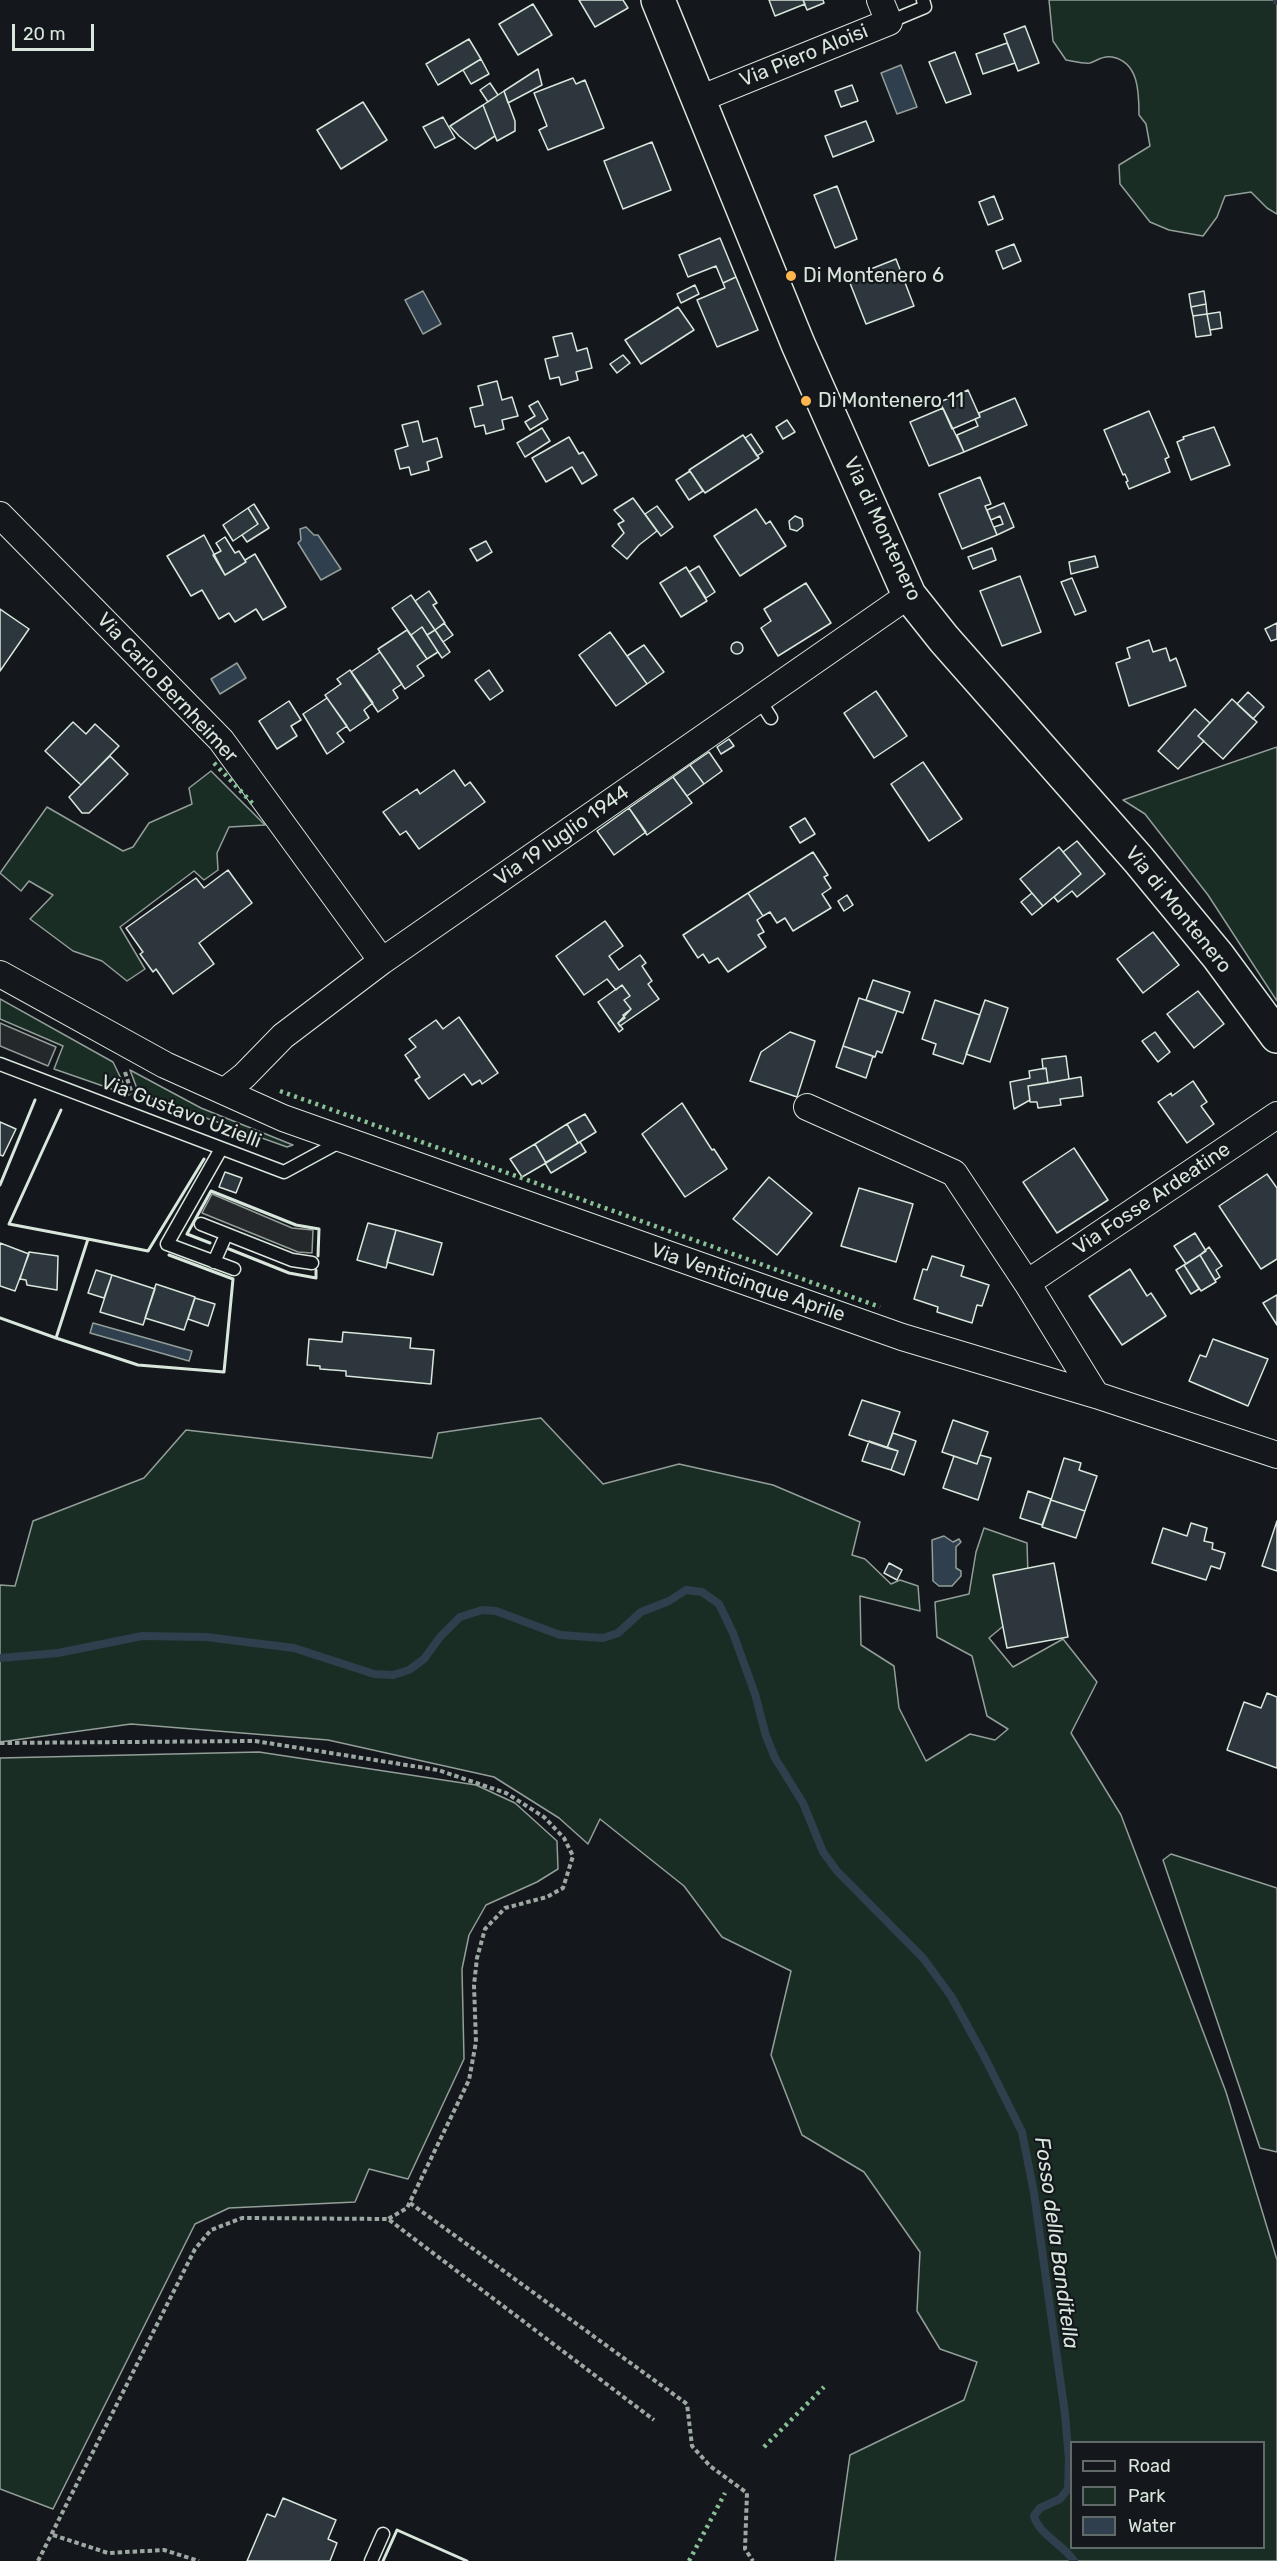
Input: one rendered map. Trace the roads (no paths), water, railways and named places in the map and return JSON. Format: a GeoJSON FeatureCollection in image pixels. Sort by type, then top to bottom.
{"type":"FeatureCollection","features":[{"type":"Feature","properties":{"kind":"street","name":"Via di Montenero"},"geometry":{"type":"LineString","coordinates":[[658,0],[798,344],[909,595],[944,639],[1138,859],[1218,956],[1277,1036]]}},
{"type":"Feature","properties":{"kind":"street","name":"Via Piero Aloisi"},"geometry":{"type":"LineString","coordinates":[[698,100],[885,11]]}},
{"type":"Feature","properties":{"kind":"street","name":"Via Carlo Bernheimer"},"geometry":{"type":"LineString","coordinates":[[0,515],[221,740],[382,961]]}},
{"type":"Feature","properties":{"kind":"street","name":"Via 19 luglio 1944"},"geometry":{"type":"LineString","coordinates":[[225,1091],[244,1076],[284,1036],[382,961],[718,735],[765,708],[909,595]]}},
{"type":"Feature","properties":{"kind":"street","name":"Via Venticinque Aprile"},"geometry":{"type":"LineString","coordinates":[[0,974],[165,1065],[283,1118],[902,1337],[1096,1395],[1277,1455]]}},
{"type":"Feature","properties":{"kind":"street"},"geometry":{"type":"LineString","coordinates":[[807,1107],[954,1173],[1027,1283],[1096,1395]]}},
{"type":"Feature","properties":{"kind":"street","name":"Via Fosse Ardeatine"},"geometry":{"type":"LineString","coordinates":[[1027,1283],[1277,1115]]}},
{"type":"Feature","properties":{"kind":"lane"},"geometry":{"type":"LineString","coordinates":[[885,11],[925,7],[923,0]]}},
{"type":"Feature","properties":{"kind":"lane","name":"Via Gustavo Uzielli"},"geometry":{"type":"LineString","coordinates":[[0,1064],[284,1172],[344,1140]]}},
{"type":"Feature","properties":{"kind":"lane"},"geometry":{"type":"LineString","coordinates":[[221,1149],[167,1244],[234,1269]]}},
{"type":"Feature","properties":{"kind":"lane"},"geometry":{"type":"LineString","coordinates":[[201,1224],[292,1260],[312,1263]]}},
{"type":"Feature","properties":{"kind":"lane"},"geometry":{"type":"LineString","coordinates":[[214,1262],[226,1235]]}},
{"type":"Feature","properties":{"kind":"lane"},"geometry":{"type":"LineString","coordinates":[[371,2561],[383,2534]]}},
{"type":"Feature","properties":{"kind":"water"},"geometry":{"type":"Polygon","coordinates":[[[901,65],[917,107],[897,114],[881,73],[901,65]]]}},
{"type":"Feature","properties":{"kind":"water"},"geometry":{"type":"Polygon","coordinates":[[[423,291],[441,324],[423,334],[405,300],[423,291]]]}},
{"type":"Feature","properties":{"kind":"water"},"geometry":{"type":"Polygon","coordinates":[[[306,527],[314,535],[318,535],[341,569],[321,580],[298,543],[301,540],[300,529],[306,527]]]}},
{"type":"Feature","properties":{"kind":"water"},"geometry":{"type":"Polygon","coordinates":[[[237,663],[246,678],[220,694],[211,679],[237,663]]]}},
{"type":"Feature","properties":{"kind":"water"},"geometry":{"type":"Polygon","coordinates":[[[93,1323],[192,1351],[189,1361],[90,1333],[93,1323]]]}},
{"type":"Feature","properties":{"kind":"water"},"geometry":{"type":"Polygon","coordinates":[[[944,1536],[953,1542],[959,1539],[961,1542],[956,1547],[956,1568],[961,1571],[961,1576],[952,1586],[939,1586],[933,1581],[932,1540],[944,1536]]]}},
{"type":"Feature","properties":{"kind":"waterway","name":"Fosso della Banditella"},"geometry":{"type":"LineString","coordinates":[[0,1658],[58,1653],[142,1636],[206,1637],[294,1648],[374,1674],[393,1675],[409,1670],[424,1659],[440,1637],[460,1617],[482,1610],[496,1611],[560,1635],[603,1638],[618,1633],[641,1612],[669,1601],[686,1590],[702,1592],[719,1604],[733,1633],[775,1758],[803,1803],[823,1852],[837,1871],[923,1958],[951,1996],[1022,2132],[1034,2193],[1065,2414],[1069,2460],[1068,2489],[1060,2499],[1040,2508],[1034,2516],[1041,2529],[1074,2561]]}},
{"type":"Feature","properties":{"kind":"place","name":"Di Montenero 6"},"geometry":{"type":"Point","coordinates":[791,276]}},
{"type":"Feature","properties":{"kind":"place","name":"Di Montenero 11"},"geometry":{"type":"Point","coordinates":[806,401]}}]}
